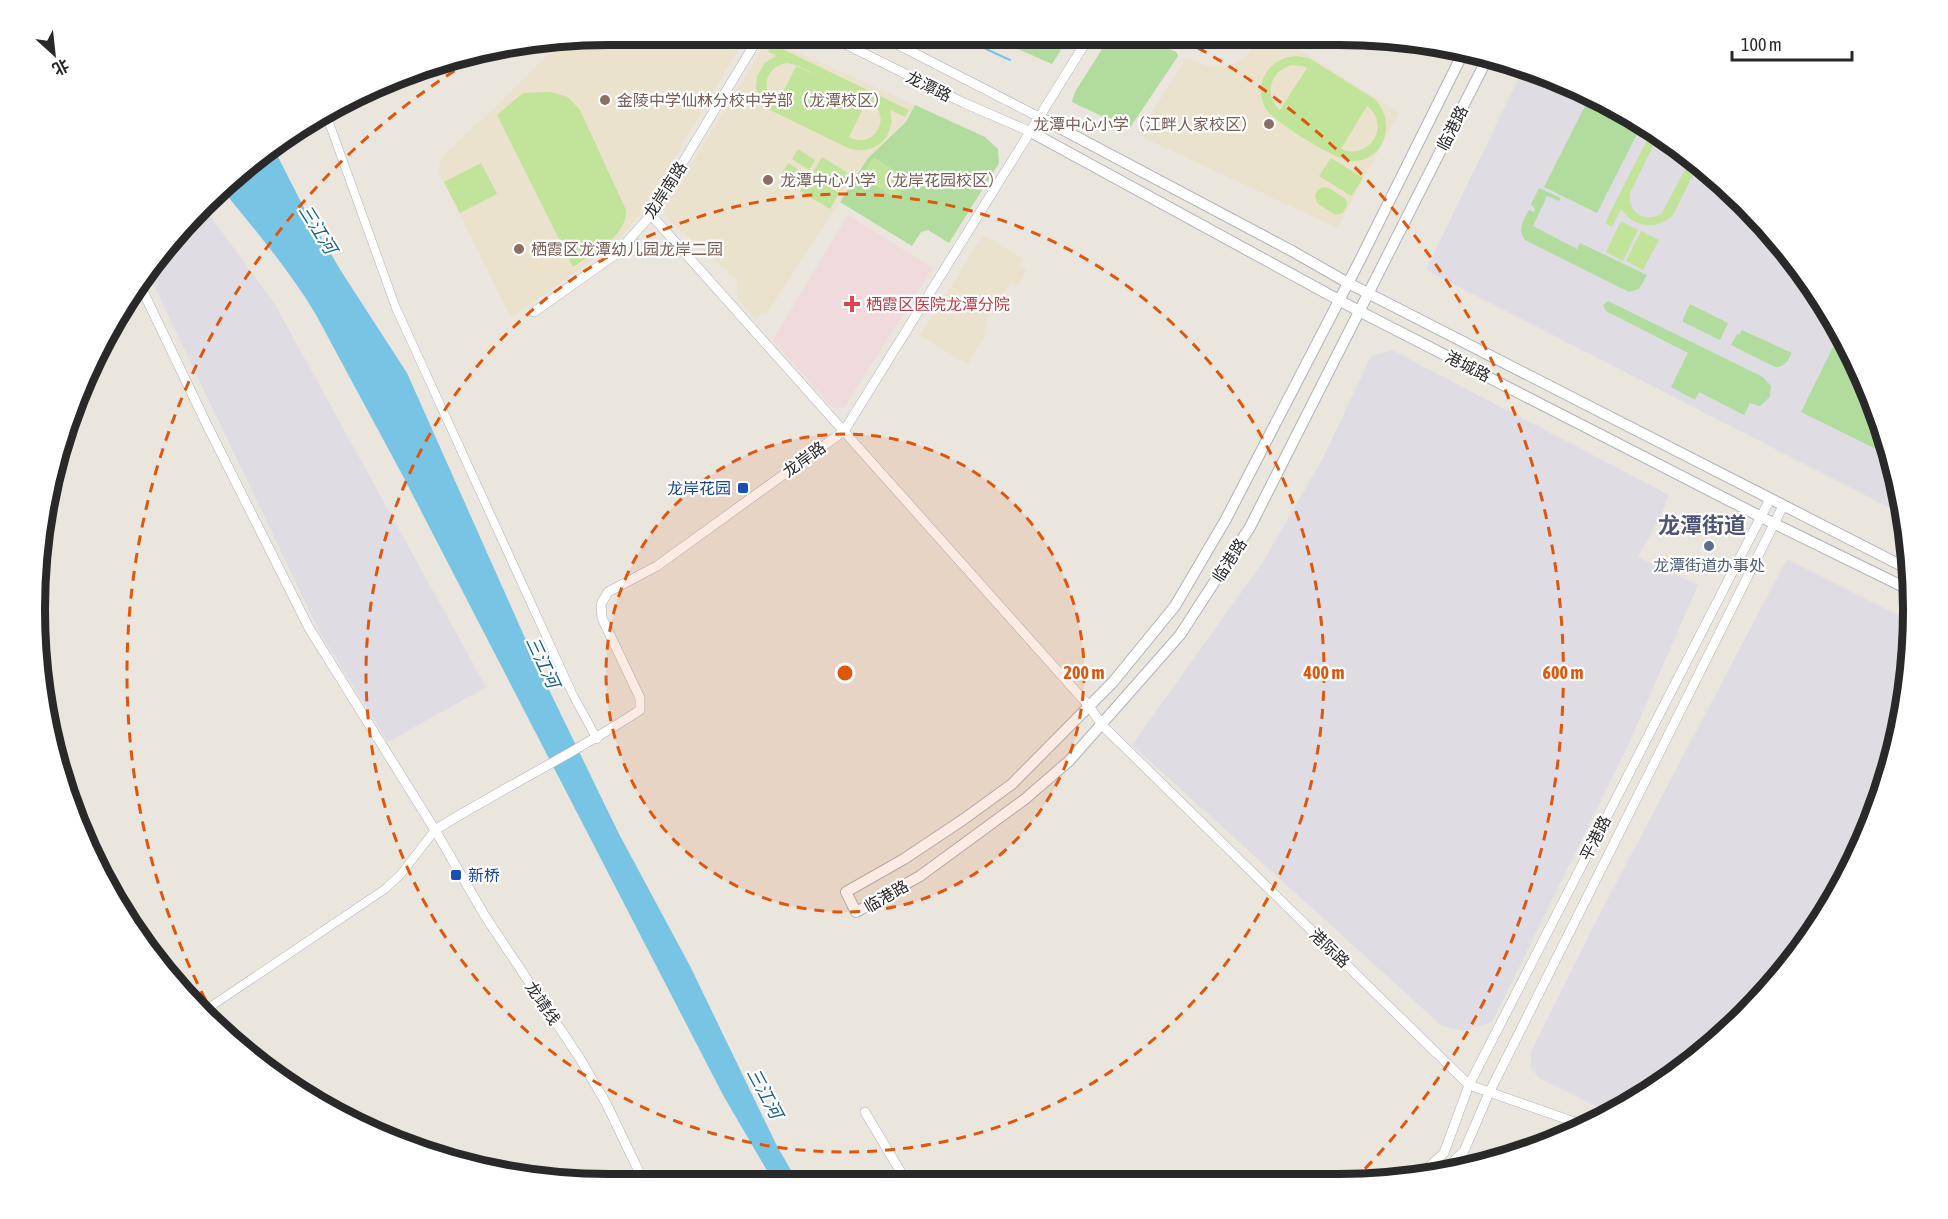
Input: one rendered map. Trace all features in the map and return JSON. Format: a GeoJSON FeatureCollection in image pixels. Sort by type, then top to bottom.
{"type":"FeatureCollection","features":[{"type":"Feature","properties":{"kind":"main road","name":"临港路"},"geometry":{"type":"LineString","coordinates":[[1460,58],[1340,299],[1226,519],[1175,606],[1113,682],[1012,784],[904,859],[846,892],[856,912],[920,876],[1008,813],[1069,761],[1180,635],[1250,527],[1485,64]]}},
{"type":"Feature","properties":{"kind":"main road","name":"港城路"},"geometry":{"type":"LineString","coordinates":[[1041,118],[1348,283],[1901,566]]}},
{"type":"Feature","properties":{"kind":"main road","name":"港城路"},"geometry":{"type":"LineString","coordinates":[[1031,132],[1359,311],[1773,523],[1902,586]]}},
{"type":"Feature","properties":{"kind":"street","name":"龙岸南路"},"geometry":{"type":"LineString","coordinates":[[534,312],[616,254],[651,215],[754,45]]}},
{"type":"Feature","properties":{"kind":"street","name":"龙潭路"},"geometry":{"type":"LineString","coordinates":[[847,45],[964,103],[1031,132]]}},
{"type":"Feature","properties":{"kind":"street","name":"龙潭路"},"geometry":{"type":"LineString","coordinates":[[899,45],[1041,118]]}},
{"type":"Feature","properties":{"kind":"street","name":"龙岸路"},"geometry":{"type":"LineString","coordinates":[[597,739],[640,710],[640,698],[602,618],[601,604],[608,592],[657,566],[844,431],[1041,118],[1084,45]]}},
{"type":"Feature","properties":{"kind":"street"},"geometry":{"type":"LineString","coordinates":[[209,1008],[385,889],[401,874],[435,830],[485,799],[597,739],[573,695],[396,308],[328,120]]}},
{"type":"Feature","properties":{"kind":"street","name":"港际路"},"geometry":{"type":"LineString","coordinates":[[651,215],[1089,706],[1102,725],[1469,1085],[1575,1122]]}},
{"type":"Feature","properties":{"kind":"street","name":"龙靖线"},"geometry":{"type":"LineString","coordinates":[[143,292],[309,628],[435,830],[485,916],[579,1057],[606,1103],[640,1174]]}},
{"type":"Feature","properties":{"kind":"street","name":"平港路"},"geometry":{"type":"LineString","coordinates":[[1430,1166],[1444,1154],[1469,1085],[1770,499]]}},
{"type":"Feature","properties":{"kind":"street","name":"平港路"},"geometry":{"type":"LineString","coordinates":[[1453,1162],[1464,1151],[1489,1093],[1783,506]]}},
{"type":"Feature","properties":{"kind":"street"},"geometry":{"type":"LineString","coordinates":[[865,1112],[902,1174]]}},
{"type":"Feature","properties":{"kind":"shaded area","name":"金陵中学仙林分校中学部（龙潭校区）"},"geometry":{"type":"Polygon","coordinates":[[[610,45],[741,45],[645,208],[616,243],[511,318],[439,173],[439,165],[443,157],[555,48],[610,45]]]}},
{"type":"Feature","properties":{"kind":"shaded area","name":"龙潭中心小学（龙岸花园校区）"},"geometry":{"type":"Polygon","coordinates":[[[764,45],[781,45],[915,105],[906,122],[868,158],[766,315],[761,313],[756,320],[737,298],[737,280],[668,219],[665,211],[667,204],[764,45]]]}},
{"type":"Feature","properties":{"kind":"shaded area","name":"龙潭中心小学（江畔人家校区）"},"geometry":{"type":"Polygon","coordinates":[[[1256,45],[1292,45],[1399,113],[1337,228],[1138,135],[1185,60],[1189,58],[1204,65],[1217,67],[1242,60],[1256,45]]]}},
{"type":"Feature","properties":{"kind":"shaded area"},"geometry":{"type":"Polygon","coordinates":[[[1520,75],[1588,103],[1652,140],[1711,185],[1763,237],[1786,266],[1827,327],[1860,393],[1884,463],[1894,510],[1426,270],[1520,75]]]}},
{"type":"Feature","properties":{"kind":"shaded area"},"geometry":{"type":"Polygon","coordinates":[[[208,212],[274,303],[486,687],[388,742],[319,631],[151,280],[185,237],[208,212]]]}},
{"type":"Feature","properties":{"kind":"shaded area","name":"栖霞区医院龙潭分院"},"geometry":{"type":"Polygon","coordinates":[[[848,215],[933,268],[844,407],[833,408],[773,340],[848,215]]]}},
{"type":"Feature","properties":{"kind":"shaded area"},"geometry":{"type":"Polygon","coordinates":[[[983,235],[1023,259],[1019,265],[1027,270],[1017,287],[1010,283],[985,322],[988,325],[984,332],[986,334],[968,364],[920,336],[983,235]]]}},
{"type":"Feature","properties":{"kind":"shaded area"},"geometry":{"type":"Polygon","coordinates":[[[1392,350],[1669,495],[1661,516],[1638,557],[1698,585],[1627,748],[1492,1022],[1462,1031],[1442,1026],[1132,745],[1263,562],[1323,458],[1371,356],[1392,350]]]}},
{"type":"Feature","properties":{"kind":"shaded area"},"geometry":{"type":"Polygon","coordinates":[[[1787,559],[1903,618],[1898,683],[1884,756],[1860,826],[1845,859],[1808,923],[1763,982],[1711,1034],[1652,1079],[1601,1109],[1539,1078],[1531,1068],[1531,1052],[1592,929],[1787,559]]]}},
{"type":"Feature","properties":{"kind":"green space"},"geometry":{"type":"Polygon","coordinates":[[[771,45],[909,110],[905,117],[890,110],[890,129],[887,136],[875,147],[867,150],[848,148],[770,110],[762,103],[756,88],[757,76],[765,63],[776,56],[768,51],[771,45]],[[787,63],[780,65],[769,74],[768,92],[778,103],[796,66],[821,77],[796,65],[787,63]],[[867,100],[849,137],[858,140],[874,135],[880,121],[880,113],[867,100]]]}},
{"type":"Feature","properties":{"kind":"green space"},"geometry":{"type":"Polygon","coordinates":[[[1008,45],[1064,45],[1052,64],[1008,45]]]}},
{"type":"Feature","properties":{"kind":"green space"},"geometry":{"type":"Polygon","coordinates":[[[1105,45],[1160,45],[1176,52],[1178,56],[1129,129],[1072,102],[1075,92],[1105,45]]]}},
{"type":"Feature","properties":{"kind":"green space"},"geometry":{"type":"Polygon","coordinates":[[[1290,57],[1309,58],[1373,98],[1380,106],[1385,116],[1385,137],[1373,154],[1364,159],[1352,161],[1333,155],[1271,115],[1263,103],[1262,82],[1267,71],[1275,63],[1290,57]],[[1291,65],[1278,73],[1271,84],[1272,98],[1280,110],[1307,68],[1291,65]],[[1367,106],[1341,149],[1360,150],[1374,139],[1377,122],[1367,106]]]}},
{"type":"Feature","properties":{"kind":"green space"},"geometry":{"type":"Polygon","coordinates":[[[551,92],[568,97],[580,110],[626,210],[625,220],[615,236],[573,267],[497,115],[523,93],[551,92]]]}},
{"type":"Feature","properties":{"kind":"green space"},"geometry":{"type":"Polygon","coordinates":[[[1587,102],[1638,132],[1597,213],[1544,187],[1587,102]]]}},
{"type":"Feature","properties":{"kind":"green space"},"geometry":{"type":"Polygon","coordinates":[[[915,105],[985,137],[998,149],[999,163],[949,243],[928,230],[921,232],[912,246],[840,202],[868,158],[906,122],[915,105]]]}},
{"type":"Feature","properties":{"kind":"green space"},"geometry":{"type":"Polygon","coordinates":[[[1648,138],[1655,142],[1630,193],[1631,206],[1634,211],[1644,217],[1662,213],[1687,166],[1695,172],[1673,215],[1666,220],[1646,225],[1632,220],[1621,209],[1612,227],[1605,223],[1648,138]]]}},
{"type":"Feature","properties":{"kind":"green space"},"geometry":{"type":"Polygon","coordinates":[[[798,149],[815,160],[809,170],[792,159],[798,149]]]}},
{"type":"Feature","properties":{"kind":"green space"},"geometry":{"type":"Polygon","coordinates":[[[822,157],[851,175],[841,190],[813,172],[822,157]]]}},
{"type":"Feature","properties":{"kind":"green space"},"geometry":{"type":"Polygon","coordinates":[[[874,157],[909,180],[896,199],[861,176],[874,157]]]}},
{"type":"Feature","properties":{"kind":"green space"},"geometry":{"type":"Polygon","coordinates":[[[1331,158],[1363,178],[1351,196],[1319,176],[1331,158]]]}},
{"type":"Feature","properties":{"kind":"green space"},"geometry":{"type":"Polygon","coordinates":[[[481,163],[497,194],[460,213],[444,182],[481,163]]]}},
{"type":"Feature","properties":{"kind":"green space"},"geometry":{"type":"Polygon","coordinates":[[[788,163],[806,174],[799,184],[782,173],[788,163]]]}},
{"type":"Feature","properties":{"kind":"green space"},"geometry":{"type":"Polygon","coordinates":[[[810,175],[839,193],[830,209],[800,191],[810,175]]]}},
{"type":"Feature","properties":{"kind":"green space"},"geometry":{"type":"Polygon","coordinates":[[[1323,187],[1329,188],[1346,199],[1347,205],[1343,213],[1335,215],[1317,203],[1315,195],[1323,187]]]}},
{"type":"Feature","properties":{"kind":"green space"},"geometry":{"type":"Polygon","coordinates":[[[1539,188],[1561,198],[1559,201],[1547,196],[1533,226],[1577,249],[1580,243],[1647,275],[1639,289],[1629,292],[1525,240],[1521,232],[1522,225],[1529,210],[1534,212],[1535,209],[1531,204],[1539,188]]]}},
{"type":"Feature","properties":{"kind":"green space"},"geometry":{"type":"Polygon","coordinates":[[[1621,221],[1638,230],[1623,261],[1606,252],[1621,221]]]}},
{"type":"Feature","properties":{"kind":"green space"},"geometry":{"type":"Polygon","coordinates":[[[1641,231],[1659,240],[1643,270],[1626,261],[1641,231]]]}},
{"type":"Feature","properties":{"kind":"green space"},"geometry":{"type":"Polygon","coordinates":[[[1608,301],[1763,377],[1771,386],[1770,397],[1760,406],[1750,403],[1744,415],[1699,392],[1695,400],[1671,387],[1688,353],[1606,311],[1603,305],[1608,301]]]}},
{"type":"Feature","properties":{"kind":"green space"},"geometry":{"type":"Polygon","coordinates":[[[1690,304],[1728,323],[1720,340],[1683,322],[1690,304]]]}},
{"type":"Feature","properties":{"kind":"green space"},"geometry":{"type":"Polygon","coordinates":[[[1742,330],[1792,353],[1789,359],[1784,365],[1775,367],[1731,345],[1742,330]]]}},
{"type":"Feature","properties":{"kind":"green space"},"geometry":{"type":"Polygon","coordinates":[[[1835,342],[1860,393],[1880,451],[1801,412],[1835,342]]]}},
{"type":"Feature","properties":{"kind":"water"},"geometry":{"type":"Polygon","coordinates":[[[277,154],[305,210],[341,271],[407,373],[537,665],[619,834],[690,966],[776,1144],[793,1174],[769,1174],[723,1095],[404,478],[315,313],[260,236],[226,195],[277,154]]]}},
{"type":"Feature","properties":{"kind":"waterway"},"geometry":{"type":"LineString","coordinates":[[977,45],[1010,60]]}},
{"type":"Feature","properties":{"kind":"place","name":"金陵中学仙林分校中学部（龙潭校区）"},"geometry":{"type":"Point","coordinates":[605,100]}},
{"type":"Feature","properties":{"kind":"place","name":"龙潭中心小学（江畔人家校区）"},"geometry":{"type":"Point","coordinates":[1269,124]}},
{"type":"Feature","properties":{"kind":"place","name":"龙潭中心小学（龙岸花园校区）"},"geometry":{"type":"Point","coordinates":[768,180]}},
{"type":"Feature","properties":{"kind":"place","name":"栖霞区龙潭幼儿园龙岸二园"},"geometry":{"type":"Point","coordinates":[519,249]}},
{"type":"Feature","properties":{"kind":"place","name":"栖霞区医院龙潭分院"},"geometry":{"type":"Point","coordinates":[852,304]}},
{"type":"Feature","properties":{"kind":"place","name":"龙岸花园"},"geometry":{"type":"Point","coordinates":[743,488]}},
{"type":"Feature","properties":{"kind":"place","name":"龙潭街道办事处"},"geometry":{"type":"Point","coordinates":[1709,546]}},
{"type":"Feature","properties":{"kind":"place","name":"新桥"},"geometry":{"type":"Point","coordinates":[456,875]}},
{"type":"Feature","properties":{"kind":"district","name":"龙潭街道"},"geometry":{"type":"Point","coordinates":[1702,525]}},
{"type":"Feature","properties":{"kind":"water label","name":"三江河"},"geometry":{"type":"Point","coordinates":[318,229]}},
{"type":"Feature","properties":{"kind":"water label","name":"三江河"},"geometry":{"type":"Point","coordinates":[543,662]}},
{"type":"Feature","properties":{"kind":"water label","name":"三江河"},"geometry":{"type":"Point","coordinates":[765,1093]}}]}
